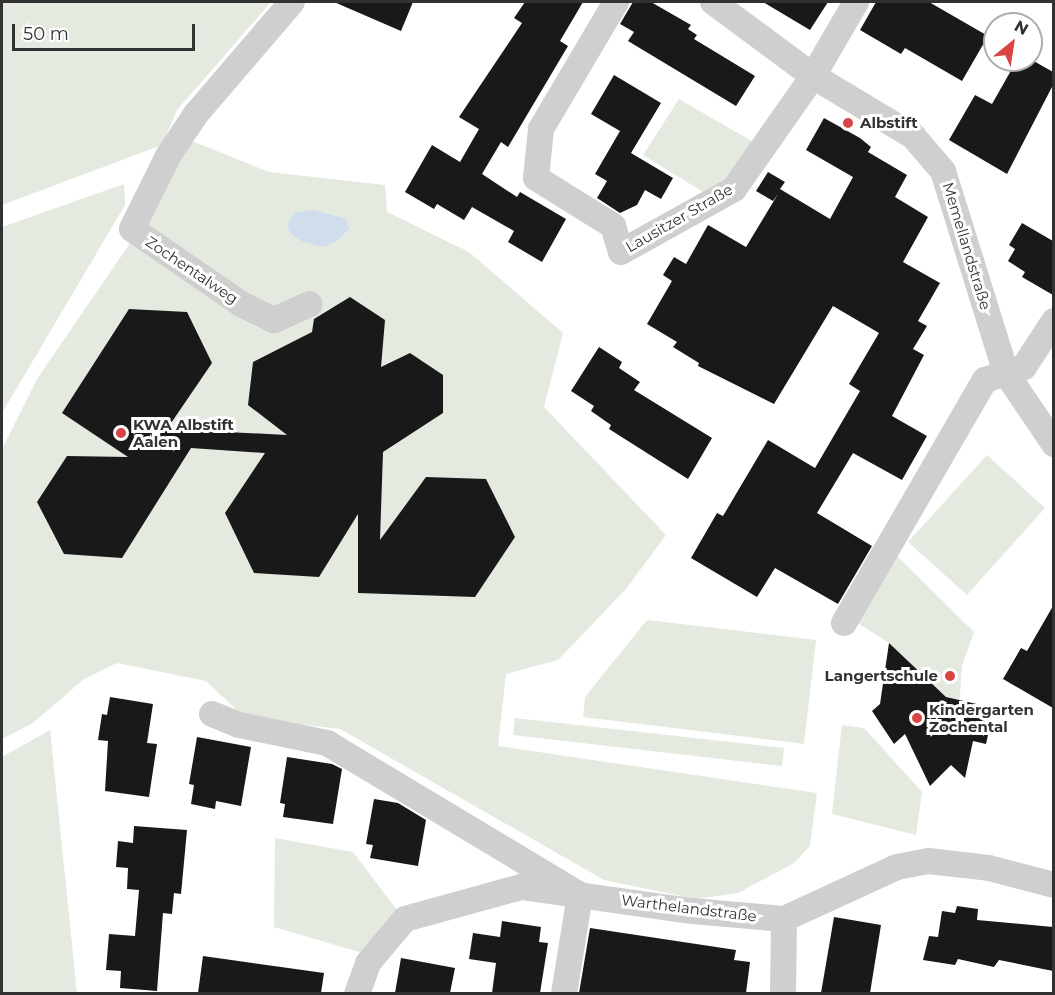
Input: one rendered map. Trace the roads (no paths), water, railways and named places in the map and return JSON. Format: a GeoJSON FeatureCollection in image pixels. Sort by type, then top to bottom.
{"type":"FeatureCollection","features":[{"type":"Feature","properties":{"kind":"street","name":"Zochentalweg"},"geometry":{"type":"LineString","coordinates":[[292,2],[196,114],[168,156],[132,229],[241,304],[274,320],[310,304]]}},
{"type":"Feature","properties":{"kind":"street","name":"Lausitzer Straße"},"geometry":{"type":"LineString","coordinates":[[616,2],[541,129],[536,177],[613,226],[621,252],[734,189],[813,76]]}},
{"type":"Feature","properties":{"kind":"street","name":"Memellandstraße"},"geometry":{"type":"LineString","coordinates":[[713,2],[813,76],[914,136],[943,171],[1006,374],[1053,444]]}},
{"type":"Feature","properties":{"kind":"street"},"geometry":{"type":"LineString","coordinates":[[813,76],[856,2]]}},
{"type":"Feature","properties":{"kind":"street"},"geometry":{"type":"LineString","coordinates":[[844,624],[985,380],[1023,367],[1053,321]]}},
{"type":"Feature","properties":{"kind":"street"},"geometry":{"type":"LineString","coordinates":[[212,714],[239,725],[327,743],[580,895],[564,993]]}},
{"type":"Feature","properties":{"kind":"street","name":"Warthelandstraße"},"geometry":{"type":"LineString","coordinates":[[357,993],[368,963],[405,919],[521,887],[692,912],[784,919],[897,867],[928,861],[989,868],[1053,885]]}},
{"type":"Feature","properties":{"kind":"street"},"geometry":{"type":"LineString","coordinates":[[783,993],[784,919]]}},
{"type":"Feature","properties":{"kind":"water"},"geometry":{"type":"Polygon","coordinates":[[[313,210],[347,219],[349,229],[337,241],[323,247],[301,241],[290,233],[287,224],[294,213],[313,210]]]}},
{"type":"Feature","properties":{"kind":"place","name":"Albstift"},"geometry":{"type":"Point","coordinates":[848,123]}},
{"type":"Feature","properties":{"kind":"place","name":"KWA Albstift Aalen"},"geometry":{"type":"Point","coordinates":[121,433]}},
{"type":"Feature","properties":{"kind":"place","name":"Langertschule"},"geometry":{"type":"Point","coordinates":[950,676]}},
{"type":"Feature","properties":{"kind":"place","name":"Kindergarten Zochental"},"geometry":{"type":"Point","coordinates":[917,718]}}]}
